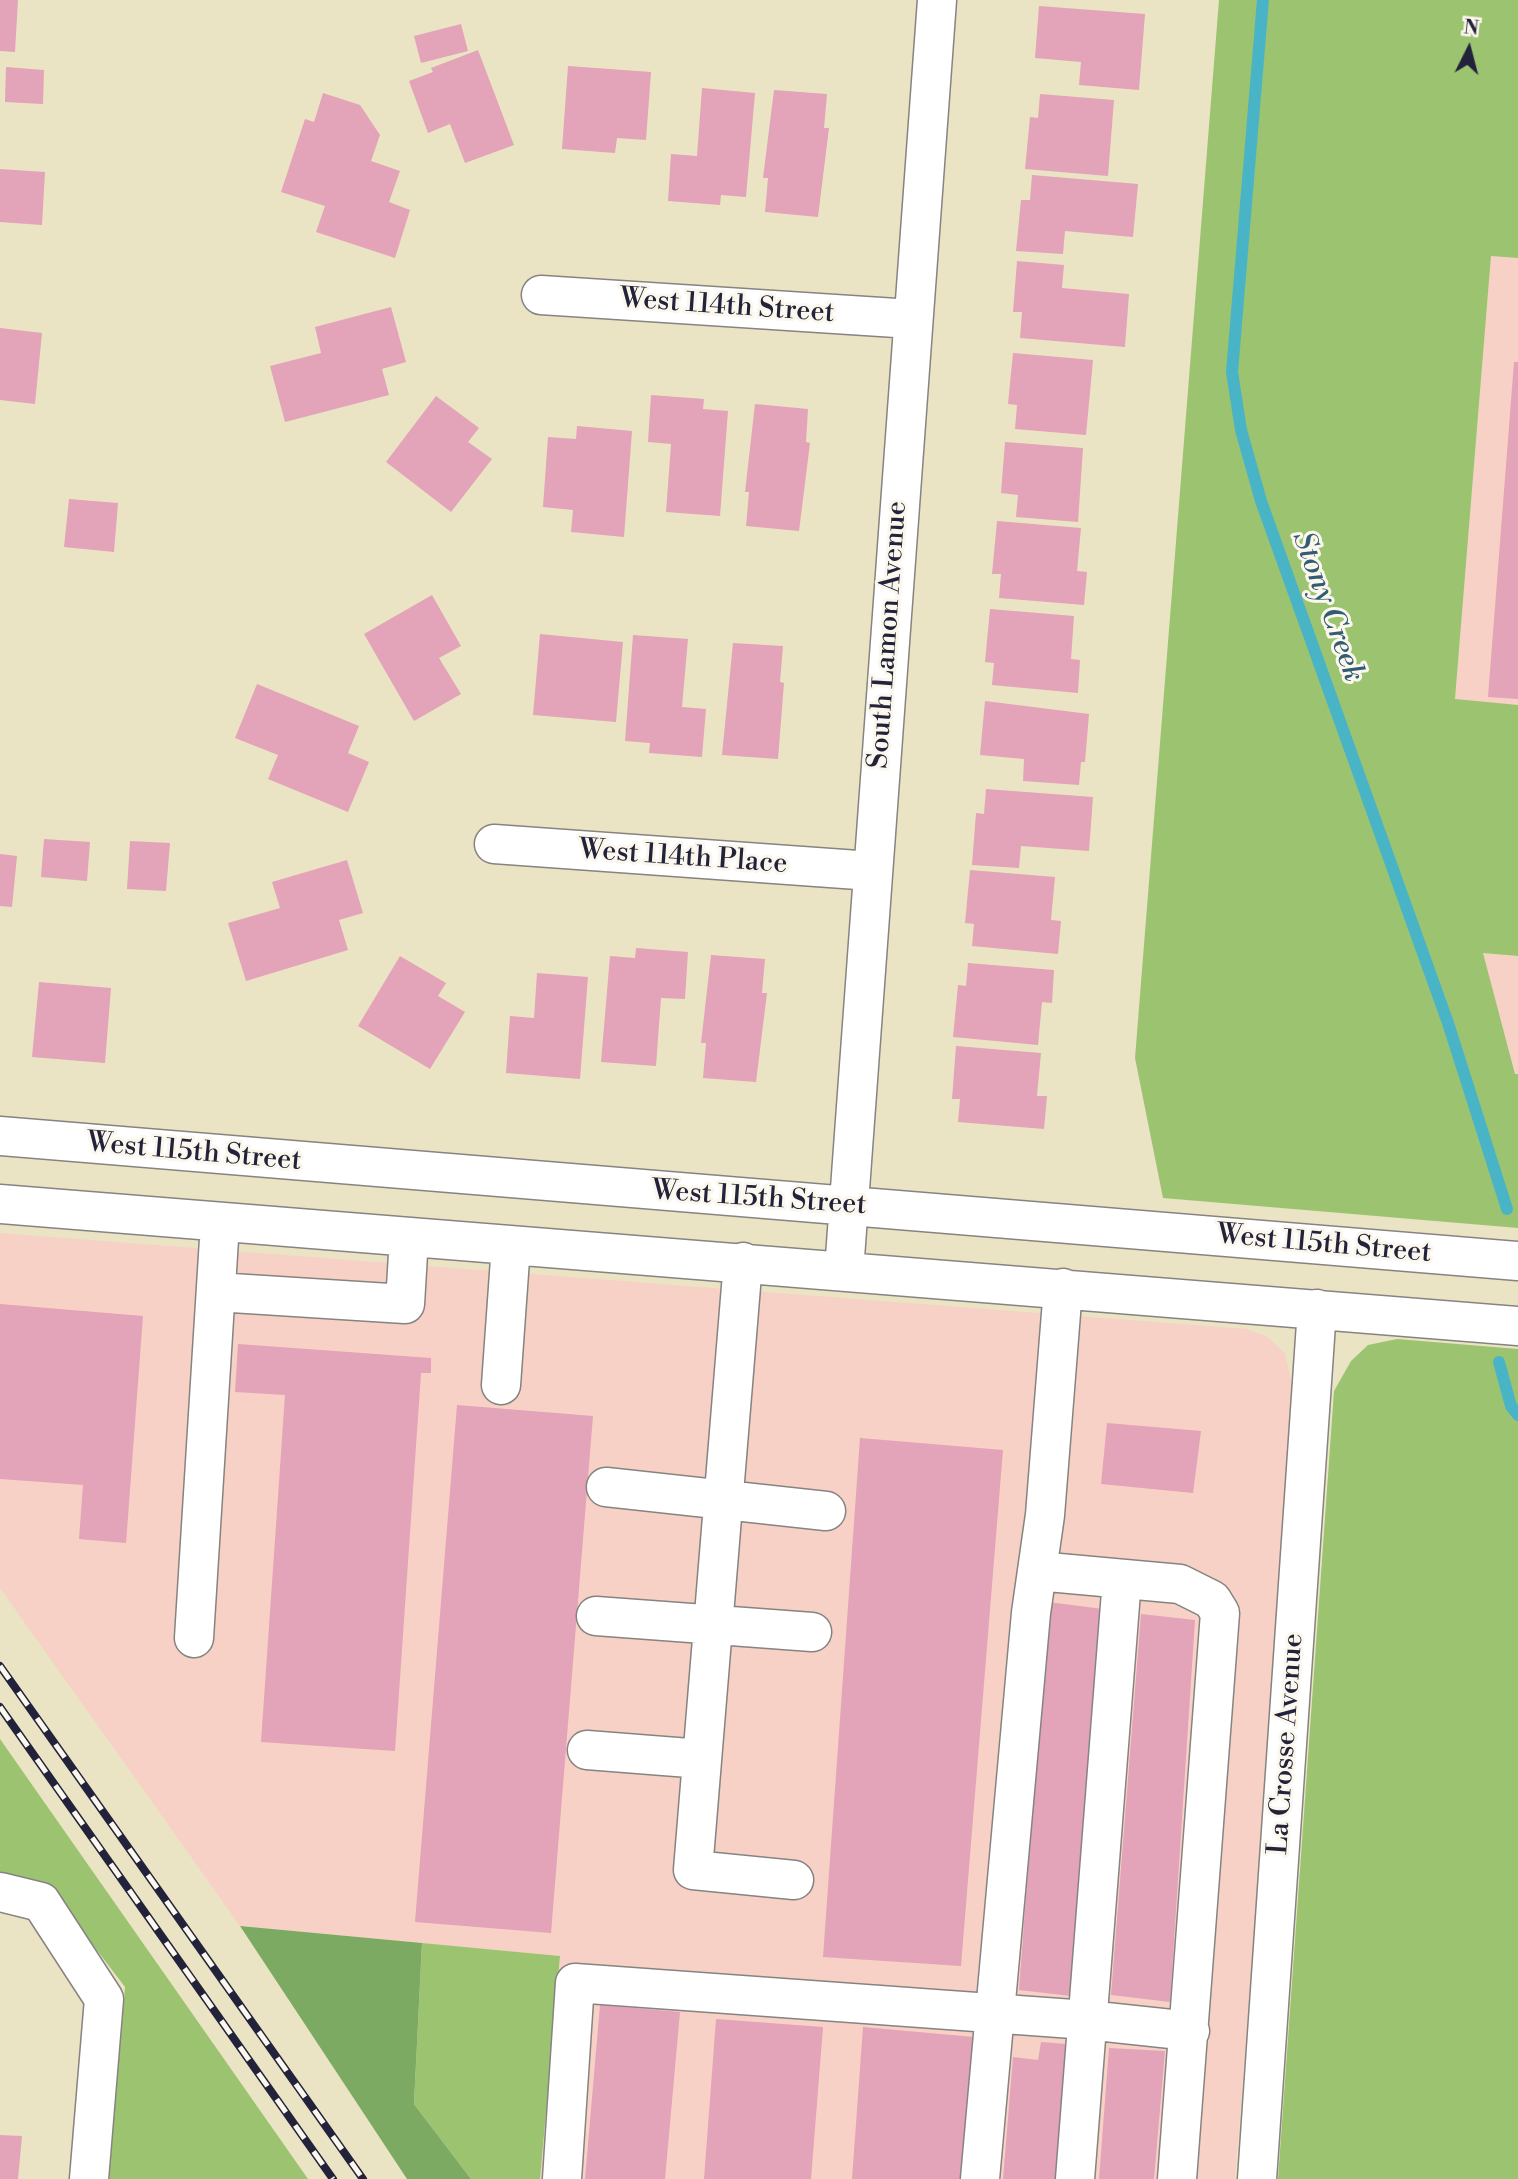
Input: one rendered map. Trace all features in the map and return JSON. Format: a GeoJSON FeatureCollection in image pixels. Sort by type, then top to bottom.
{"type":"FeatureCollection","features":[{"type":"Feature","properties":{"kind":"street","name":"South Lamon Avenue"},"geometry":{"type":"LineString","coordinates":[[844,1271],[937,0]]}},
{"type":"Feature","properties":{"kind":"street","name":"West 114th Street"},"geometry":{"type":"LineString","coordinates":[[541,295],[912,319]]}},
{"type":"Feature","properties":{"kind":"street","name":"West 114th Place"},"geometry":{"type":"LineString","coordinates":[[494,844],[872,871]]}},
{"type":"Feature","properties":{"kind":"street","name":"West 115th Street"},"geometry":{"type":"LineString","coordinates":[[0,1136],[1518,1261]]}},
{"type":"Feature","properties":{"kind":"street"},"geometry":{"type":"LineString","coordinates":[[0,1204],[1518,1326]]}},
{"type":"Feature","properties":{"kind":"street"},"geometry":{"type":"LineString","coordinates":[[194,1638],[220,1223]]}},
{"type":"Feature","properties":{"kind":"street"},"geometry":{"type":"LineString","coordinates":[[216,1292],[405,1304],[409,1237]]}},
{"type":"Feature","properties":{"kind":"street"},"geometry":{"type":"LineString","coordinates":[[501,1385],[511,1245]]}},
{"type":"Feature","properties":{"kind":"street"},"geometry":{"type":"LineString","coordinates":[[743,1262],[693,1870],[794,1880]]}},
{"type":"Feature","properties":{"kind":"street"},"geometry":{"type":"LineString","coordinates":[[980,2179],[1037,1571],[1045,1515],[1063,1288]]}},
{"type":"Feature","properties":{"kind":"street","name":"La Crosse Avenue"},"geometry":{"type":"LineString","coordinates":[[1257,2179],[1317,1309]]}},
{"type":"Feature","properties":{"kind":"street"},"geometry":{"type":"LineString","coordinates":[[606,1487],[826,1511]]}},
{"type":"Feature","properties":{"kind":"street"},"geometry":{"type":"LineString","coordinates":[[1037,1571],[1180,1584],[1212,1600],[1220,1613],[1177,2179]]}},
{"type":"Feature","properties":{"kind":"street"},"geometry":{"type":"LineString","coordinates":[[1075,2179],[1122,1578]]}},
{"type":"Feature","properties":{"kind":"street"},"geometry":{"type":"LineString","coordinates":[[596,1616],[812,1632]]}},
{"type":"Feature","properties":{"kind":"street"},"geometry":{"type":"LineString","coordinates":[[587,1750],[702,1759]]}},
{"type":"Feature","properties":{"kind":"street"},"geometry":{"type":"LineString","coordinates":[[0,1892],[41,1902],[104,1999],[89,2179]]}},
{"type":"Feature","properties":{"kind":"street"},"geometry":{"type":"LineString","coordinates":[[562,2179],[575,1983],[1087,2020],[1190,2031]]}},
{"type":"Feature","properties":{"kind":"shaded area"},"geometry":{"type":"Polygon","coordinates":[[[1491,256],[1518,258],[1518,705],[1455,700],[1491,256]]]}},
{"type":"Feature","properties":{"kind":"shaded area"},"geometry":{"type":"Polygon","coordinates":[[[1482,953],[1518,956],[1518,1074],[1515,1074],[1482,953]]]}},
{"type":"Feature","properties":{"kind":"shaded area"},"geometry":{"type":"Polygon","coordinates":[[[0,1233],[1246,1329],[1266,1336],[1285,1353],[1296,1404],[1235,2179],[540,2179],[560,1956],[240,1926],[0,1588],[0,1233]]]}},
{"type":"Feature","properties":{"kind":"green space"},"geometry":{"type":"Polygon","coordinates":[[[1219,0],[1518,0],[1518,258],[1491,256],[1455,699],[1518,705],[1518,956],[1483,953],[1515,1074],[1518,1074],[1518,1228],[1163,1198],[1135,1058],[1219,0]]]}},
{"type":"Feature","properties":{"kind":"green space"},"geometry":{"type":"Polygon","coordinates":[[[1397,1339],[1518,1349],[1518,2179],[1278,2179],[1334,1391],[1351,1361],[1368,1345],[1397,1339]]]}},
{"type":"Feature","properties":{"kind":"green space"},"geometry":{"type":"Polygon","coordinates":[[[0,1739],[308,2179],[109,2179],[125,1987],[61,1903],[0,1875],[0,1739]]]}},
{"type":"Feature","properties":{"kind":"green space"},"geometry":{"type":"Polygon","coordinates":[[[240,1926],[422,1943],[414,2104],[471,2179],[407,2179],[240,1926]]]}},
{"type":"Feature","properties":{"kind":"green space"},"geometry":{"type":"Polygon","coordinates":[[[422,1943],[560,1956],[540,2179],[471,2179],[414,2104],[422,1943]]]}},
{"type":"Feature","properties":{"kind":"building"},"geometry":{"type":"Polygon","coordinates":[[[0,0],[18,0],[15,52],[0,51],[0,0]]]}},
{"type":"Feature","properties":{"kind":"building"},"geometry":{"type":"Polygon","coordinates":[[[1039,6],[1145,14],[1139,90],[1079,85],[1081,62],[1035,58],[1039,6]]]}},
{"type":"Feature","properties":{"kind":"building"},"geometry":{"type":"Polygon","coordinates":[[[461,24],[468,51],[421,63],[414,36],[461,24]]]}},
{"type":"Feature","properties":{"kind":"building"},"geometry":{"type":"Polygon","coordinates":[[[478,50],[514,145],[465,163],[450,124],[428,133],[409,81],[433,72],[431,68],[478,50]]]}},
{"type":"Feature","properties":{"kind":"building"},"geometry":{"type":"Polygon","coordinates":[[[568,66],[651,72],[646,140],[617,138],[615,153],[562,149],[568,66]]]}},
{"type":"Feature","properties":{"kind":"building"},"geometry":{"type":"Polygon","coordinates":[[[6,67],[44,70],[43,104],[5,102],[6,67]]]}},
{"type":"Feature","properties":{"kind":"building"},"geometry":{"type":"Polygon","coordinates":[[[702,88],[755,93],[746,197],[721,195],[720,205],[668,201],[671,154],[697,156],[702,88]]]}},
{"type":"Feature","properties":{"kind":"building"},"geometry":{"type":"Polygon","coordinates":[[[774,90],[827,94],[824,128],[829,128],[818,217],[765,212],[768,178],[763,178],[774,90]]]}},
{"type":"Feature","properties":{"kind":"building"},"geometry":{"type":"Polygon","coordinates":[[[323,93],[360,105],[380,135],[371,161],[400,171],[389,202],[410,210],[395,258],[316,232],[325,206],[281,192],[305,119],[314,122],[323,93]]]}},
{"type":"Feature","properties":{"kind":"building"},"geometry":{"type":"Polygon","coordinates":[[[1040,94],[1114,100],[1108,176],[1025,169],[1030,117],[1038,118],[1040,94]]]}},
{"type":"Feature","properties":{"kind":"building"},"geometry":{"type":"Polygon","coordinates":[[[0,169],[45,172],[42,225],[0,222],[0,169]]]}},
{"type":"Feature","properties":{"kind":"building"},"geometry":{"type":"Polygon","coordinates":[[[1032,175],[1138,184],[1133,237],[1065,231],[1063,254],[1016,251],[1021,200],[1030,200],[1032,175]]]}},
{"type":"Feature","properties":{"kind":"building"},"geometry":{"type":"Polygon","coordinates":[[[1017,261],[1064,265],[1062,288],[1129,294],[1125,347],[1020,338],[1022,312],[1013,312],[1017,261]]]}},
{"type":"Feature","properties":{"kind":"building"},"geometry":{"type":"Polygon","coordinates":[[[391,307],[406,362],[382,369],[389,395],[285,422],[270,366],[321,353],[315,327],[391,307]]]}},
{"type":"Feature","properties":{"kind":"building"},"geometry":{"type":"Polygon","coordinates":[[[0,328],[42,333],[35,404],[0,400],[0,328]]]}},
{"type":"Feature","properties":{"kind":"building"},"geometry":{"type":"Polygon","coordinates":[[[1013,353],[1093,360],[1086,435],[1015,429],[1017,405],[1008,404],[1013,353]]]}},
{"type":"Feature","properties":{"kind":"building"},"geometry":{"type":"Polygon","coordinates":[[[1514,362],[1518,362],[1518,699],[1488,697],[1514,362]]]}},
{"type":"Feature","properties":{"kind":"building"},"geometry":{"type":"Polygon","coordinates":[[[651,395],[704,399],[703,409],[728,411],[720,516],[666,512],[671,444],[648,442],[651,395]]]}},
{"type":"Feature","properties":{"kind":"building"},"geometry":{"type":"Polygon","coordinates":[[[436,396],[479,428],[468,442],[492,459],[451,512],[386,462],[436,396]]]}},
{"type":"Feature","properties":{"kind":"building"},"geometry":{"type":"Polygon","coordinates":[[[755,404],[808,409],[806,442],[810,443],[799,531],[746,526],[749,492],[745,492],[755,404]]]}},
{"type":"Feature","properties":{"kind":"building"},"geometry":{"type":"Polygon","coordinates":[[[577,426],[632,431],[624,537],[571,532],[573,510],[543,507],[548,437],[576,439],[577,426]]]}},
{"type":"Feature","properties":{"kind":"building"},"geometry":{"type":"Polygon","coordinates":[[[1005,442],[1083,448],[1078,522],[1016,517],[1018,495],[1001,493],[1005,442]]]}},
{"type":"Feature","properties":{"kind":"building"},"geometry":{"type":"Polygon","coordinates":[[[69,499],[118,503],[114,552],[64,547],[69,499]]]}},
{"type":"Feature","properties":{"kind":"building"},"geometry":{"type":"Polygon","coordinates":[[[997,521],[1081,528],[1077,571],[1087,572],[1084,605],[999,598],[1001,574],[992,574],[997,521]]]}},
{"type":"Feature","properties":{"kind":"building"},"geometry":{"type":"Polygon","coordinates":[[[432,595],[461,646],[439,658],[461,694],[414,721],[364,634],[432,595]]]}},
{"type":"Feature","properties":{"kind":"building"},"geometry":{"type":"Polygon","coordinates":[[[990,609],[1074,616],[1071,659],[1080,660],[1078,693],[992,685],[994,663],[985,662],[990,609]]]}},
{"type":"Feature","properties":{"kind":"building"},"geometry":{"type":"Polygon","coordinates":[[[540,634],[623,642],[616,722],[533,715],[540,634]]]}},
{"type":"Feature","properties":{"kind":"building"},"geometry":{"type":"Polygon","coordinates":[[[633,635],[688,639],[682,707],[706,709],[702,757],[649,753],[650,743],[625,741],[633,635]]]}},
{"type":"Feature","properties":{"kind":"building"},"geometry":{"type":"Polygon","coordinates":[[[733,643],[783,646],[780,682],[784,683],[778,759],[722,755],[733,643]]]}},
{"type":"Feature","properties":{"kind":"building"},"geometry":{"type":"Polygon","coordinates":[[[257,684],[359,726],[348,753],[369,762],[348,812],[268,779],[278,755],[235,738],[257,684]]]}},
{"type":"Feature","properties":{"kind":"building"},"geometry":{"type":"Polygon","coordinates":[[[985,701],[1089,714],[1085,762],[1081,762],[1079,785],[1023,781],[1024,759],[980,755],[985,701]]]}},
{"type":"Feature","properties":{"kind":"building"},"geometry":{"type":"Polygon","coordinates":[[[986,789],[1093,797],[1089,851],[1021,846],[1019,868],[972,865],[976,813],[984,814],[986,789]]]}},
{"type":"Feature","properties":{"kind":"building"},"geometry":{"type":"Polygon","coordinates":[[[44,839],[90,842],[87,881],[41,877],[44,839]]]}},
{"type":"Feature","properties":{"kind":"building"},"geometry":{"type":"Polygon","coordinates":[[[130,841],[170,843],[166,891],[127,889],[130,841]]]}},
{"type":"Feature","properties":{"kind":"building"},"geometry":{"type":"Polygon","coordinates":[[[0,854],[17,856],[12,907],[0,906],[0,854]]]}},
{"type":"Feature","properties":{"kind":"building"},"geometry":{"type":"Polygon","coordinates":[[[347,860],[363,913],[339,920],[348,950],[246,981],[228,923],[280,908],[272,882],[347,860]]]}},
{"type":"Feature","properties":{"kind":"building"},"geometry":{"type":"Polygon","coordinates":[[[970,870],[1055,877],[1051,920],[1061,921],[1058,954],[972,946],[974,924],[965,923],[970,870]]]}},
{"type":"Feature","properties":{"kind":"building"},"geometry":{"type":"Polygon","coordinates":[[[636,948],[688,952],[685,999],[661,998],[656,1066],[601,1062],[610,956],[635,958],[636,948]]]}},
{"type":"Feature","properties":{"kind":"building"},"geometry":{"type":"Polygon","coordinates":[[[711,955],[765,959],[762,993],[767,993],[756,1082],[703,1078],[706,1043],[701,1043],[711,955]]]}},
{"type":"Feature","properties":{"kind":"building"},"geometry":{"type":"Polygon","coordinates":[[[400,956],[446,983],[438,996],[465,1012],[430,1069],[358,1026],[400,956]]]}},
{"type":"Feature","properties":{"kind":"building"},"geometry":{"type":"Polygon","coordinates":[[[968,963],[1054,970],[1052,1003],[1042,1002],[1038,1045],[953,1037],[958,985],[966,986],[968,963]]]}},
{"type":"Feature","properties":{"kind":"building"},"geometry":{"type":"Polygon","coordinates":[[[537,973],[588,977],[580,1079],[506,1073],[510,1016],[534,1018],[537,973]]]}},
{"type":"Feature","properties":{"kind":"building"},"geometry":{"type":"Polygon","coordinates":[[[39,982],[111,988],[105,1063],[32,1057],[39,982]]]}},
{"type":"Feature","properties":{"kind":"building"},"geometry":{"type":"Polygon","coordinates":[[[956,1046],[1041,1053],[1037,1096],[1047,1096],[1044,1129],[958,1122],[960,1099],[952,1099],[956,1046]]]}},
{"type":"Feature","properties":{"kind":"building"},"geometry":{"type":"Polygon","coordinates":[[[0,1304],[143,1316],[126,1543],[79,1539],[83,1485],[0,1479],[0,1304]]]}},
{"type":"Feature","properties":{"kind":"building"},"geometry":{"type":"Polygon","coordinates":[[[238,1344],[431,1358],[431,1373],[421,1373],[395,1751],[261,1742],[285,1395],[235,1392],[238,1344]]]}},
{"type":"Feature","properties":{"kind":"building"},"geometry":{"type":"Polygon","coordinates":[[[457,1405],[593,1416],[551,1933],[415,1922],[457,1405]]]}},
{"type":"Feature","properties":{"kind":"building"},"geometry":{"type":"Polygon","coordinates":[[[1107,1423],[1201,1431],[1193,1493],[1101,1484],[1107,1423]]]}},
{"type":"Feature","properties":{"kind":"building"},"geometry":{"type":"Polygon","coordinates":[[[860,1438],[1003,1450],[961,1966],[823,1957],[860,1438]]]}},
{"type":"Feature","properties":{"kind":"building"},"geometry":{"type":"Polygon","coordinates":[[[1048,1602],[1103,1609],[1071,1996],[1019,1990],[1048,1602]]]}},
{"type":"Feature","properties":{"kind":"building"},"geometry":{"type":"Polygon","coordinates":[[[1141,1614],[1195,1620],[1170,2002],[1111,1995],[1141,1614]]]}},
{"type":"Feature","properties":{"kind":"building"},"geometry":{"type":"Polygon","coordinates":[[[600,2005],[680,2012],[665,2179],[585,2179],[600,2005]]]}},
{"type":"Feature","properties":{"kind":"building"},"geometry":{"type":"Polygon","coordinates":[[[716,2019],[823,2027],[811,2179],[704,2179],[716,2019]]]}},
{"type":"Feature","properties":{"kind":"building"},"geometry":{"type":"Polygon","coordinates":[[[863,2027],[974,2037],[964,2179],[852,2179],[863,2027]]]}},
{"type":"Feature","properties":{"kind":"building"},"geometry":{"type":"Polygon","coordinates":[[[1041,2042],[1067,2044],[1057,2179],[1003,2179],[1013,2057],[1038,2060],[1041,2042]]]}},
{"type":"Feature","properties":{"kind":"building"},"geometry":{"type":"Polygon","coordinates":[[[1109,2048],[1165,2051],[1154,2179],[1099,2179],[1109,2048]]]}},
{"type":"Feature","properties":{"kind":"building"},"geometry":{"type":"Polygon","coordinates":[[[0,2135],[22,2136],[18,2179],[0,2179],[0,2135]]]}},
{"type":"Feature","properties":{"kind":"waterway","name":"Stony Creek"},"geometry":{"type":"LineString","coordinates":[[1263,0],[1232,372],[1241,430],[1261,501],[1448,1023],[1507,1209]]}},
{"type":"Feature","properties":{"kind":"waterway","name":"Stony Creek"},"geometry":{"type":"LineString","coordinates":[[1499,1362],[1511,1406],[1518,1415]]}},
{"type":"Feature","properties":{"kind":"railway"},"geometry":{"type":"LineString","coordinates":[[0,1666],[363,2179]]}},
{"type":"Feature","properties":{"kind":"railway"},"geometry":{"type":"LineString","coordinates":[[0,1707],[333,2179]]}}]}
